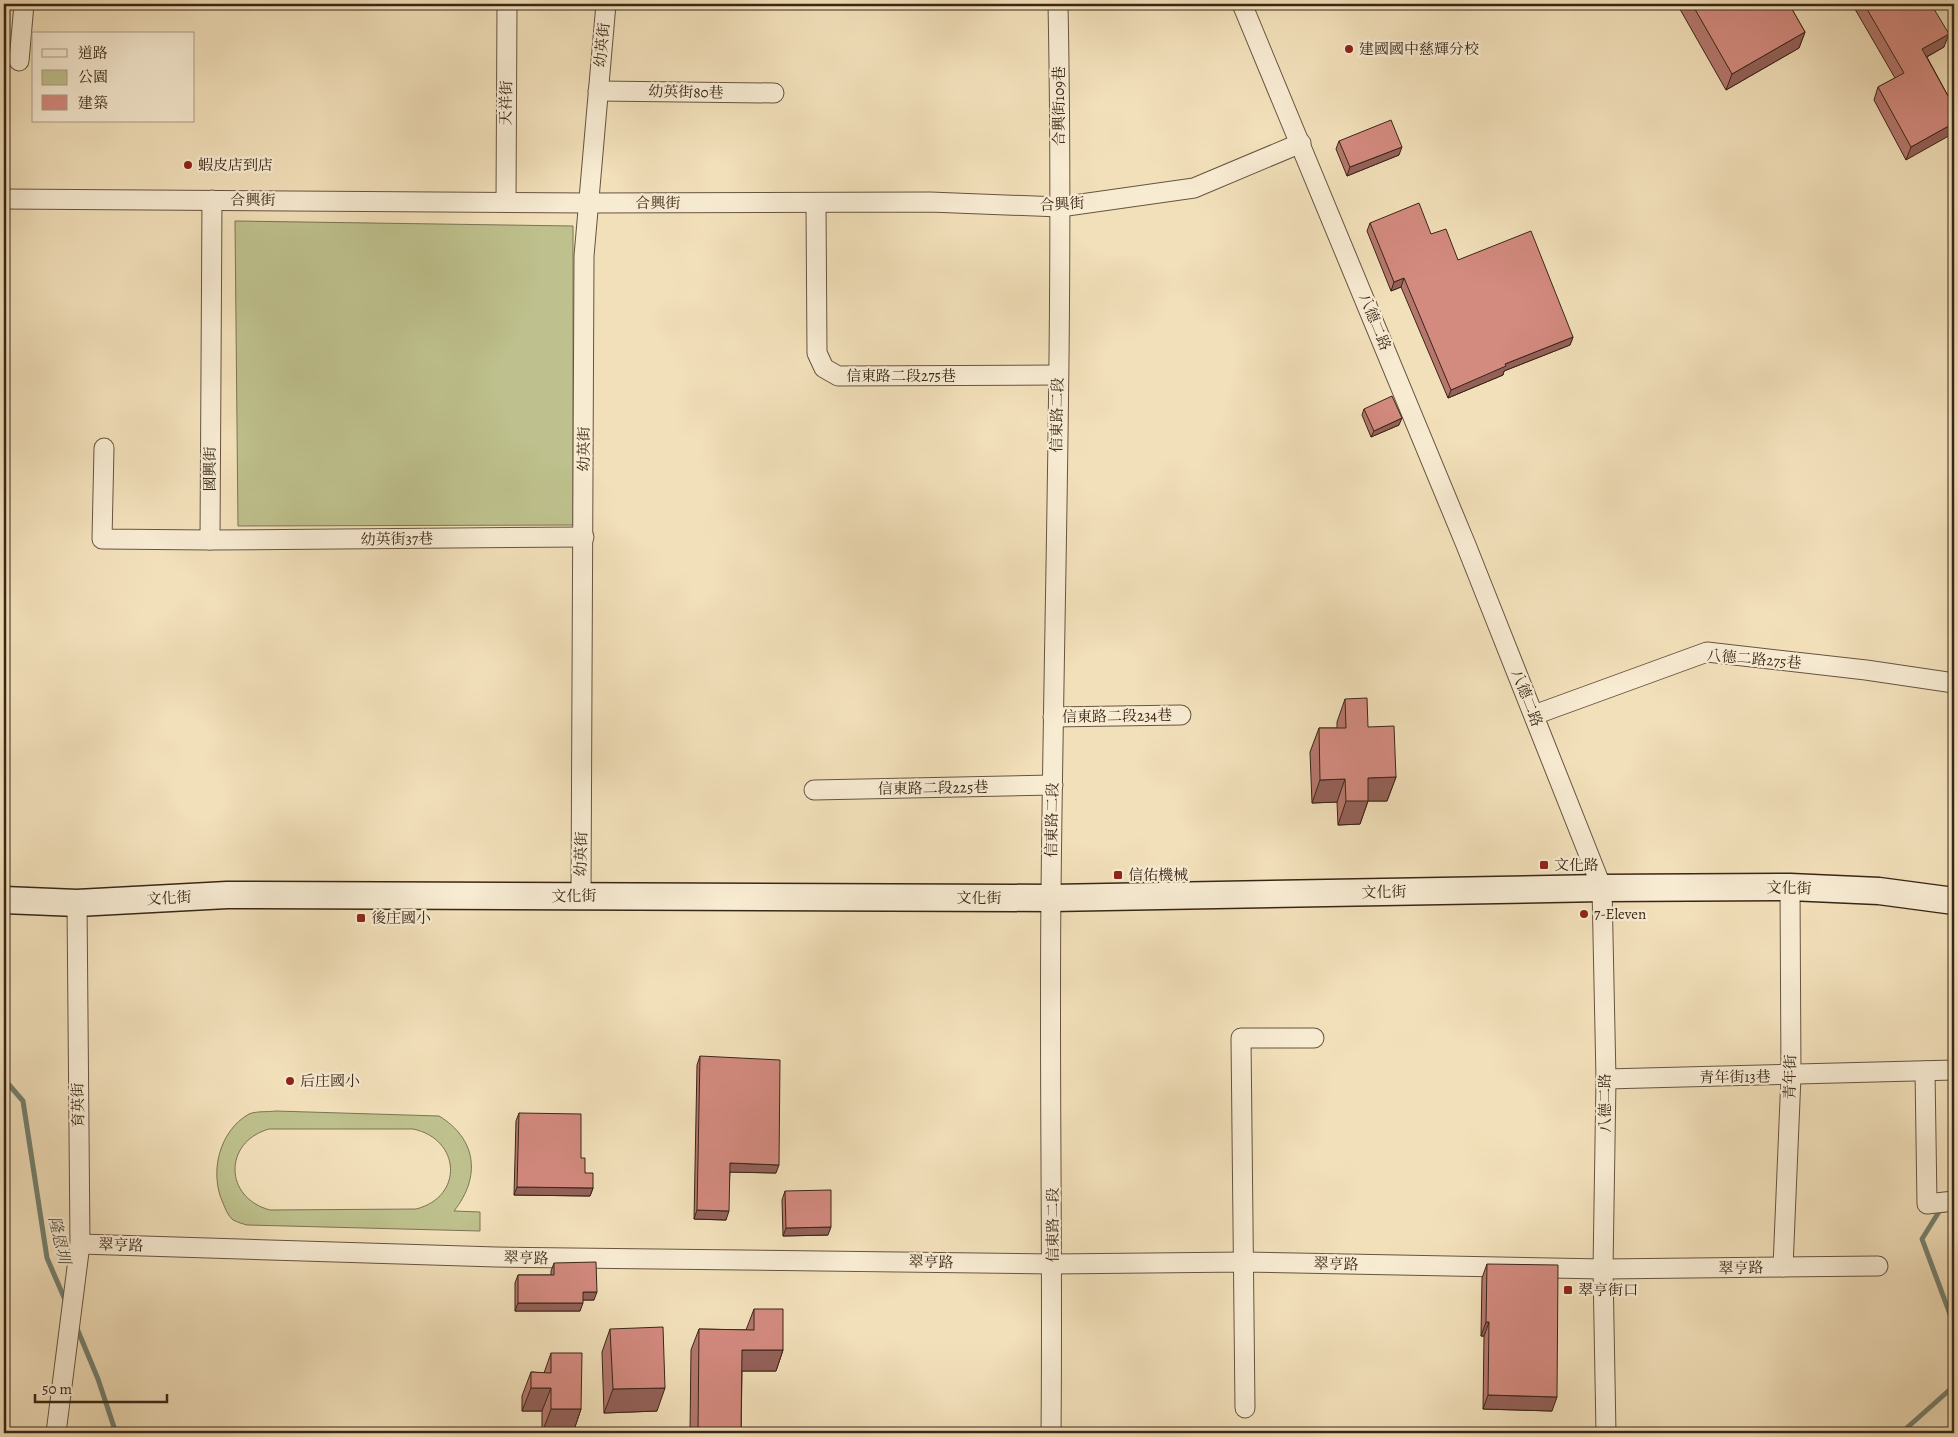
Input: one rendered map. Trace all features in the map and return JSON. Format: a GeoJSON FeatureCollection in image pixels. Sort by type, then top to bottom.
{"type":"FeatureCollection","features":[{"type":"Feature","properties":{"kind":"street"},"geometry":{"type":"LineString","coordinates":[[20,61],[24,4]]}},
{"type":"Feature","properties":{"kind":"street","name":"天祥街"},"geometry":{"type":"LineString","coordinates":[[506,202],[507,4]]}},
{"type":"Feature","properties":{"kind":"street","name":"幼英街"},"geometry":{"type":"LineString","coordinates":[[581,896],[584,256],[606,4]]}},
{"type":"Feature","properties":{"kind":"street","name":"合興街109巷"},"geometry":{"type":"LineString","coordinates":[[1058,4],[1060,207]]}},
{"type":"Feature","properties":{"kind":"street","name":"八德二路"},"geometry":{"type":"LineString","coordinates":[[1242,4],[1466,545],[1602,888],[1606,1079],[1603,1269],[1606,1433]]}},
{"type":"Feature","properties":{"kind":"street","name":"幼英街80巷"},"geometry":{"type":"LineString","coordinates":[[598,91],[774,93]]}},
{"type":"Feature","properties":{"kind":"street","name":"合興街"},"geometry":{"type":"LineString","coordinates":[[4,198],[589,203],[930,202],[1060,207],[1194,188],[1301,143]]}},
{"type":"Feature","properties":{"kind":"street","name":"國興街"},"geometry":{"type":"LineString","coordinates":[[210,540],[212,200]]}},
{"type":"Feature","properties":{"kind":"street","name":"信東路二段275巷"},"geometry":{"type":"LineString","coordinates":[[816,203],[817,353],[824,368],[838,376],[1058,375]]}},
{"type":"Feature","properties":{"kind":"street","name":"信東路二段"},"geometry":{"type":"LineString","coordinates":[[1051,1433],[1053,1264],[1051,898],[1060,207]]}},
{"type":"Feature","properties":{"kind":"street"},"geometry":{"type":"LineString","coordinates":[[104,448],[102,539],[210,540]]}},
{"type":"Feature","properties":{"kind":"street","name":"幼英街37巷"},"geometry":{"type":"LineString","coordinates":[[210,540],[584,537]]}},
{"type":"Feature","properties":{"kind":"street","name":"八德二路275巷"},"geometry":{"type":"LineString","coordinates":[[1534,716],[1707,652],[1866,670],[1954,683]]}},
{"type":"Feature","properties":{"kind":"street","name":"信東路二段234巷"},"geometry":{"type":"LineString","coordinates":[[1053,717],[1181,715]]}},
{"type":"Feature","properties":{"kind":"street","name":"信東路二段225巷"},"geometry":{"type":"LineString","coordinates":[[814,790],[1052,785]]}},
{"type":"Feature","properties":{"kind":"street","name":"文化街"},"geometry":{"type":"LineString","coordinates":[[4,900],[77,903],[227,895],[1051,898],[1602,888],[1790,887],[1879,891],[1954,901]]}},
{"type":"Feature","properties":{"kind":"street","name":"青年街"},"geometry":{"type":"LineString","coordinates":[[1783,1267],[1791,1076],[1790,887]]}},
{"type":"Feature","properties":{"kind":"street","name":"育英街"},"geometry":{"type":"LineString","coordinates":[[56,1433],[80,1244],[77,903]]}},
{"type":"Feature","properties":{"kind":"street"},"geometry":{"type":"LineString","coordinates":[[1246,1408],[1241,1038],[1314,1038]]}},
{"type":"Feature","properties":{"kind":"street","name":"青年街13巷"},"geometry":{"type":"LineString","coordinates":[[1606,1079],[1791,1076],[1954,1070]]}},
{"type":"Feature","properties":{"kind":"street"},"geometry":{"type":"LineString","coordinates":[[1925,1072],[1927,1204],[1954,1201]]}},
{"type":"Feature","properties":{"kind":"street","name":"翠亨路"},"geometry":{"type":"LineString","coordinates":[[80,1244],[496,1257],[1053,1264],[1244,1262],[1603,1269],[1878,1266]]}},
{"type":"Feature","properties":{"kind":"green space"},"geometry":{"type":"Polygon","coordinates":[[[235,221],[573,226],[573,525],[238,526],[235,221]]]}},
{"type":"Feature","properties":{"kind":"green space"},"geometry":{"type":"Polygon","coordinates":[[[276,1111],[439,1116],[452,1125],[461,1136],[468,1147],[471,1159],[468,1185],[463,1198],[454,1211],[480,1212],[480,1231],[247,1225],[233,1220],[223,1203],[217,1179],[217,1166],[224,1142],[230,1131],[249,1114],[276,1111]],[[269,1129],[254,1136],[243,1145],[237,1157],[235,1170],[237,1183],[244,1194],[255,1204],[270,1210],[416,1209],[432,1203],[443,1193],[449,1181],[451,1168],[448,1156],[440,1144],[429,1135],[413,1129],[269,1129]]]}},
{"type":"Feature","properties":{"kind":"building"},"geometry":{"type":"Polygon","coordinates":[[[1692,4],[1789,4],[1805,32],[1732,74],[1692,4]]]}},
{"type":"Feature","properties":{"kind":"building"},"geometry":{"type":"Polygon","coordinates":[[[1864,4],[1931,4],[1949,34],[1922,49],[1954,107],[1954,123],[1911,147],[1878,87],[1904,73],[1864,4]]]}},
{"type":"Feature","properties":{"kind":"building"},"geometry":{"type":"Polygon","coordinates":[[[1391,120],[1402,147],[1350,167],[1339,141],[1391,120]]]}},
{"type":"Feature","properties":{"kind":"building"},"geometry":{"type":"Polygon","coordinates":[[[1419,203],[1431,234],[1446,229],[1458,260],[1531,231],[1573,337],[1505,364],[1506,366],[1451,390],[1404,278],[1394,282],[1370,223],[1419,203]]]}},
{"type":"Feature","properties":{"kind":"building"},"geometry":{"type":"Polygon","coordinates":[[[1392,396],[1402,418],[1374,431],[1364,409],[1392,396]]]}},
{"type":"Feature","properties":{"kind":"building"},"geometry":{"type":"Polygon","coordinates":[[[1367,698],[1368,727],[1394,726],[1396,777],[1368,778],[1368,801],[1346,801],[1345,779],[1320,780],[1319,728],[1346,728],[1345,699],[1367,698]]]}},
{"type":"Feature","properties":{"kind":"building"},"geometry":{"type":"Polygon","coordinates":[[[700,1056],[780,1060],[779,1165],[730,1163],[729,1211],[697,1210],[700,1056]]]}},
{"type":"Feature","properties":{"kind":"building"},"geometry":{"type":"Polygon","coordinates":[[[519,1113],[581,1114],[581,1158],[585,1158],[585,1173],[593,1173],[593,1188],[517,1187],[519,1113]]]}},
{"type":"Feature","properties":{"kind":"building"},"geometry":{"type":"Polygon","coordinates":[[[831,1190],[831,1227],[786,1228],[785,1191],[831,1190]]]}},
{"type":"Feature","properties":{"kind":"building"},"geometry":{"type":"Polygon","coordinates":[[[596,1262],[597,1292],[583,1292],[583,1303],[518,1303],[518,1275],[554,1275],[554,1263],[596,1262]]]}},
{"type":"Feature","properties":{"kind":"building"},"geometry":{"type":"Polygon","coordinates":[[[1487,1264],[1558,1265],[1557,1397],[1488,1395],[1489,1322],[1486,1322],[1487,1264]]]}},
{"type":"Feature","properties":{"kind":"building"},"geometry":{"type":"Polygon","coordinates":[[[754,1309],[783,1309],[783,1350],[742,1350],[741,1433],[698,1433],[699,1329],[754,1330],[754,1309]]]}},
{"type":"Feature","properties":{"kind":"building"},"geometry":{"type":"Polygon","coordinates":[[[663,1327],[665,1388],[613,1389],[610,1329],[663,1327]]]}},
{"type":"Feature","properties":{"kind":"building"},"geometry":{"type":"Polygon","coordinates":[[[551,1353],[582,1353],[581,1409],[551,1409],[551,1388],[531,1388],[531,1372],[551,1373],[551,1353]]]}},
{"type":"Feature","properties":{"kind":"waterway","name":"隆恩圳"},"geometry":{"type":"LineString","coordinates":[[4,1079],[23,1101],[47,1258],[66,1302]]}},
{"type":"Feature","properties":{"kind":"waterway"},"geometry":{"type":"LineString","coordinates":[[1944,1210],[1940,1210],[1922,1239],[1954,1325]]}},
{"type":"Feature","properties":{"kind":"waterway","name":"隆恩圳"},"geometry":{"type":"LineString","coordinates":[[76,1326],[98,1379],[116,1433]]}},
{"type":"Feature","properties":{"kind":"waterway"},"geometry":{"type":"LineString","coordinates":[[1901,1433],[1954,1386]]}},
{"type":"Feature","properties":{"kind":"place","name":"建國國中慈輝分校"},"geometry":{"type":"Point","coordinates":[1349,49]}},
{"type":"Feature","properties":{"kind":"place","name":"蝦皮店到店"},"geometry":{"type":"Point","coordinates":[188,165]}},
{"type":"Feature","properties":{"kind":"place","name":"文化路"},"geometry":{"type":"Point","coordinates":[1544,865]}},
{"type":"Feature","properties":{"kind":"place","name":"信佑機械"},"geometry":{"type":"Point","coordinates":[1118,875]}},
{"type":"Feature","properties":{"kind":"place","name":"7-Eleven"},"geometry":{"type":"Point","coordinates":[1584,914]}},
{"type":"Feature","properties":{"kind":"place","name":"後庄國小"},"geometry":{"type":"Point","coordinates":[361,918]}},
{"type":"Feature","properties":{"kind":"place","name":"后庄國小"},"geometry":{"type":"Point","coordinates":[290,1081]}},
{"type":"Feature","properties":{"kind":"place","name":"翠亨街口"},"geometry":{"type":"Point","coordinates":[1568,1290]}}]}
